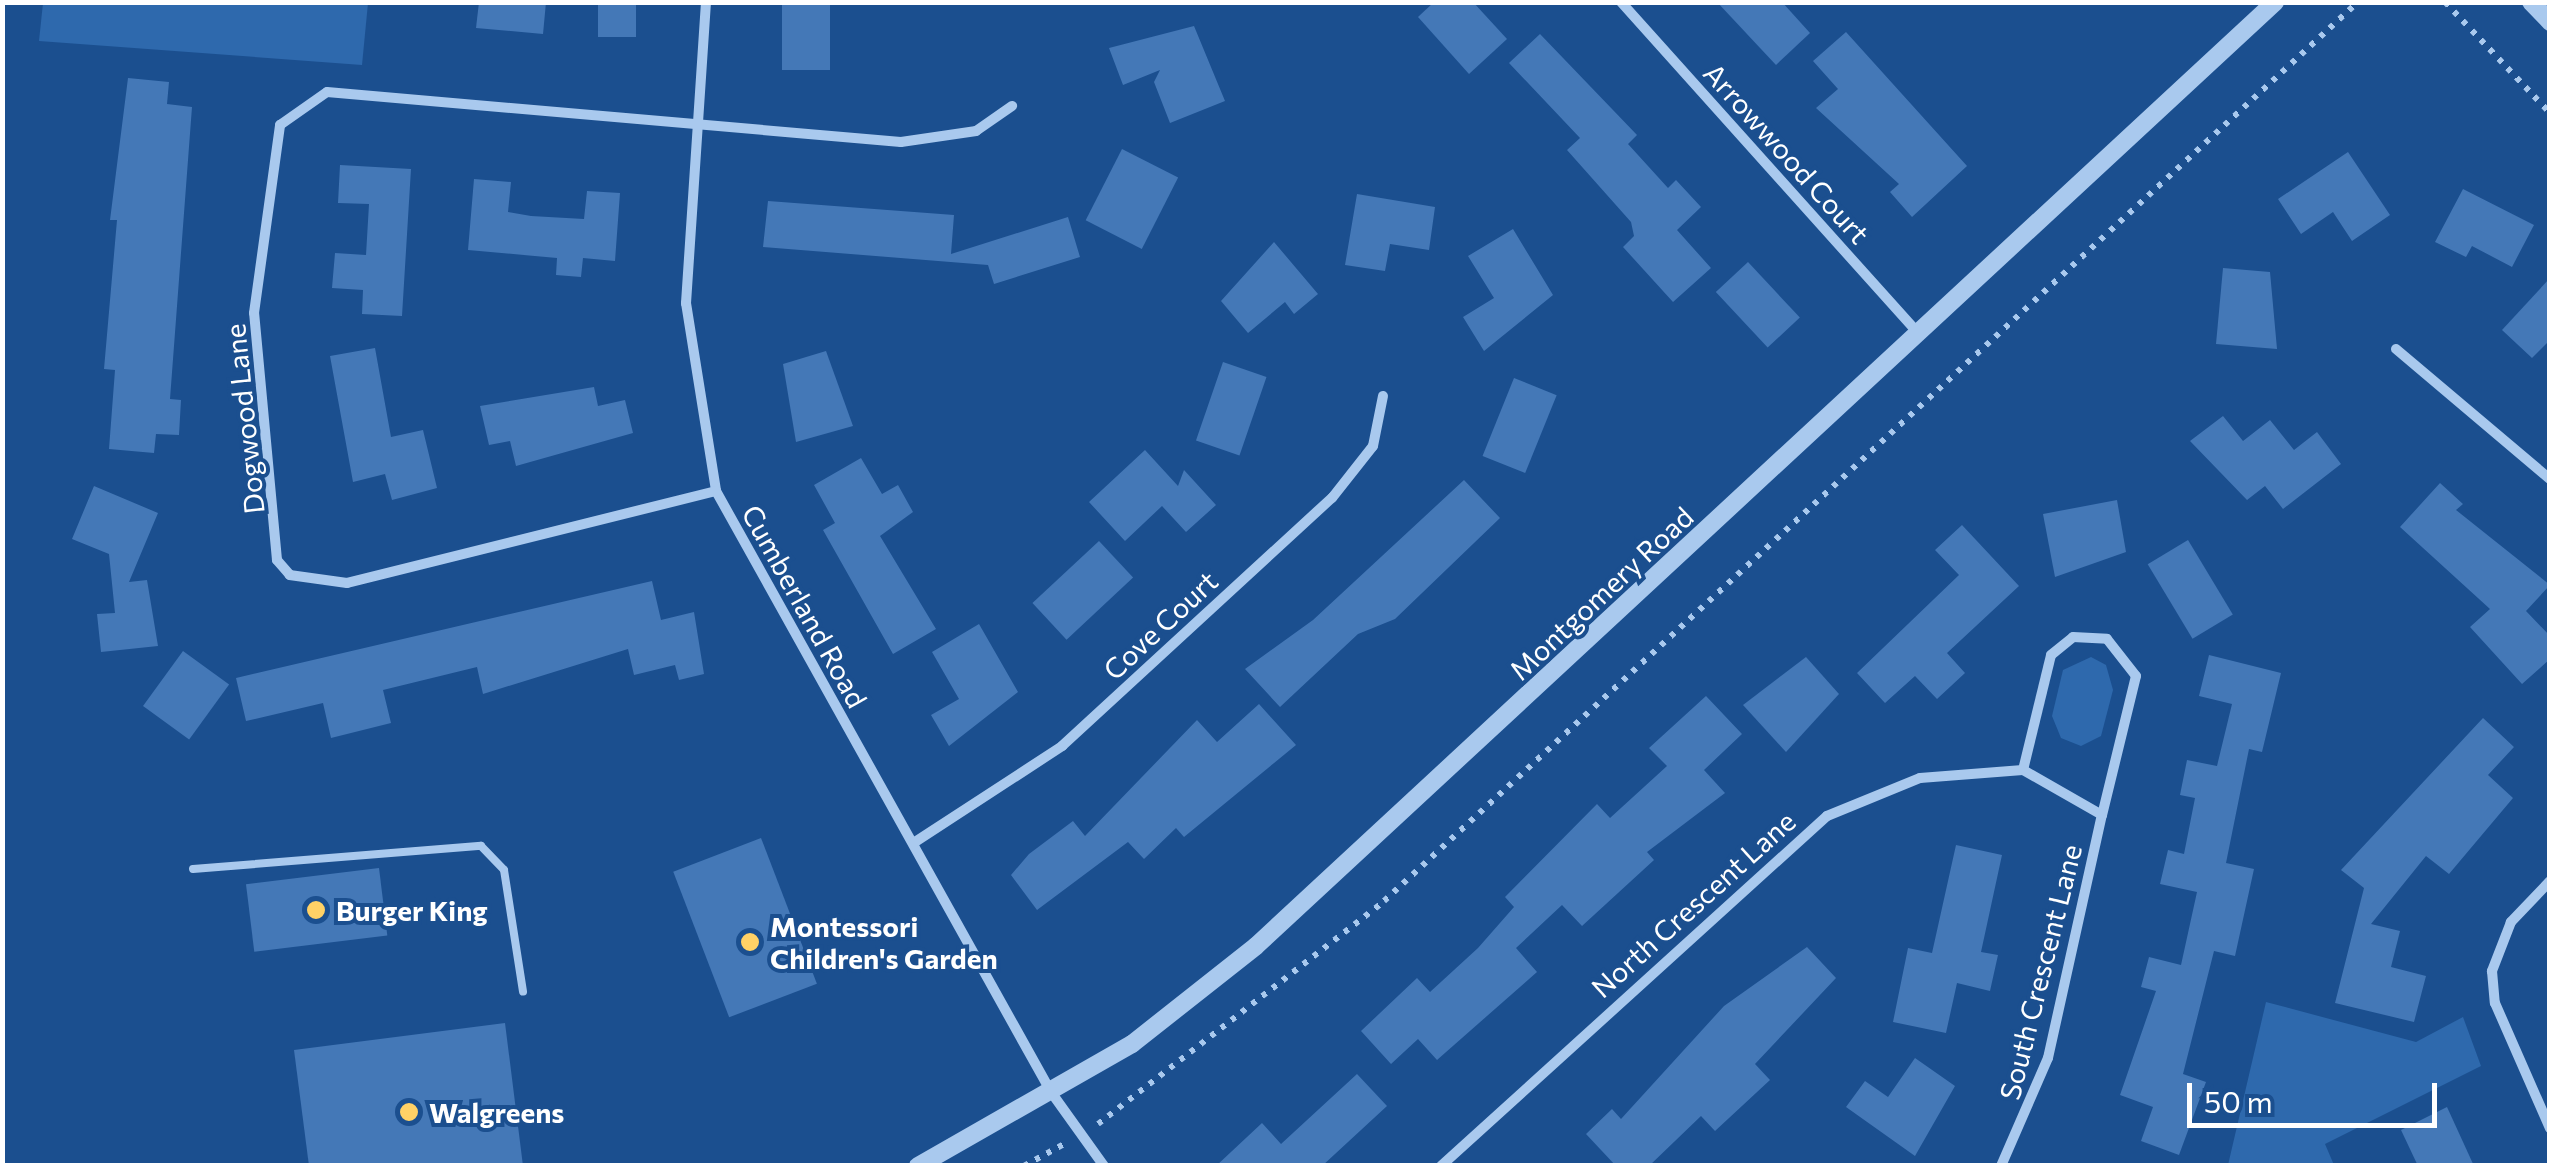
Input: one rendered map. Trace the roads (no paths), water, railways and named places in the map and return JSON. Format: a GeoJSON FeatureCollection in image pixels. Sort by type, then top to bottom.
{"type":"FeatureCollection","features":[{"type":"Feature","properties":{"kind":"street","name":"Cumberland Road"},"geometry":{"type":"LineString","coordinates":[[706,2],[686,302],[716,491],[765,592],[915,842],[1051,1092],[1104,1166]]}},
{"type":"Feature","properties":{"kind":"street","name":"Arrowwood Court"},"geometry":{"type":"LineString","coordinates":[[1621,2],[1920,334]]}},
{"type":"Feature","properties":{"kind":"street","name":"Montgomery Road"},"geometry":{"type":"LineString","coordinates":[[918,1166],[1132,1044],[1270,935],[2276,2]]}},
{"type":"Feature","properties":{"kind":"street"},"geometry":{"type":"LineString","coordinates":[[2531,2],[2550,22]]}},
{"type":"Feature","properties":{"kind":"street","name":"Dogwood Lane"},"geometry":{"type":"LineString","coordinates":[[716,491],[311,584],[278,560],[278,497],[256,364],[266,180],[280,124],[297,106],[327,92],[696,121],[901,142],[976,131],[1012,106]]}},
{"type":"Feature","properties":{"kind":"street"},"geometry":{"type":"LineString","coordinates":[[2396,350],[2550,479]]}},
{"type":"Feature","properties":{"kind":"street","name":"Cove Court"},"geometry":{"type":"LineString","coordinates":[[915,842],[1062,746],[1332,498],[1373,446],[1382,396]]}},
{"type":"Feature","properties":{"kind":"street"},"geometry":{"type":"LineString","coordinates":[[2023,770],[2052,654],[2073,637],[2107,639],[2136,676],[2102,814]]}},
{"type":"Feature","properties":{"kind":"street","name":"South Crescent Lane"},"geometry":{"type":"LineString","coordinates":[[2002,1166],[2048,1058],[2102,814],[2023,770]]}},
{"type":"Feature","properties":{"kind":"street","name":"North Crescent Lane"},"geometry":{"type":"LineString","coordinates":[[1441,1166],[1802,834],[1899,784],[2023,770]]}},
{"type":"Feature","properties":{"kind":"street"},"geometry":{"type":"LineString","coordinates":[[2550,882],[2512,922],[2492,972],[2495,1003],[2550,1128]]}},
{"type":"Feature","properties":{"kind":"lane"},"geometry":{"type":"LineString","coordinates":[[193,869],[481,846],[504,870],[523,992]]}},
{"type":"Feature","properties":{"kind":"place","name":"Burger King"},"geometry":{"type":"Point","coordinates":[316,910]}},
{"type":"Feature","properties":{"kind":"place","name":"Montessori Children's Garden"},"geometry":{"type":"Point","coordinates":[750,942]}},
{"type":"Feature","properties":{"kind":"place","name":"Walgreens"},"geometry":{"type":"Point","coordinates":[409,1112]}}]}
